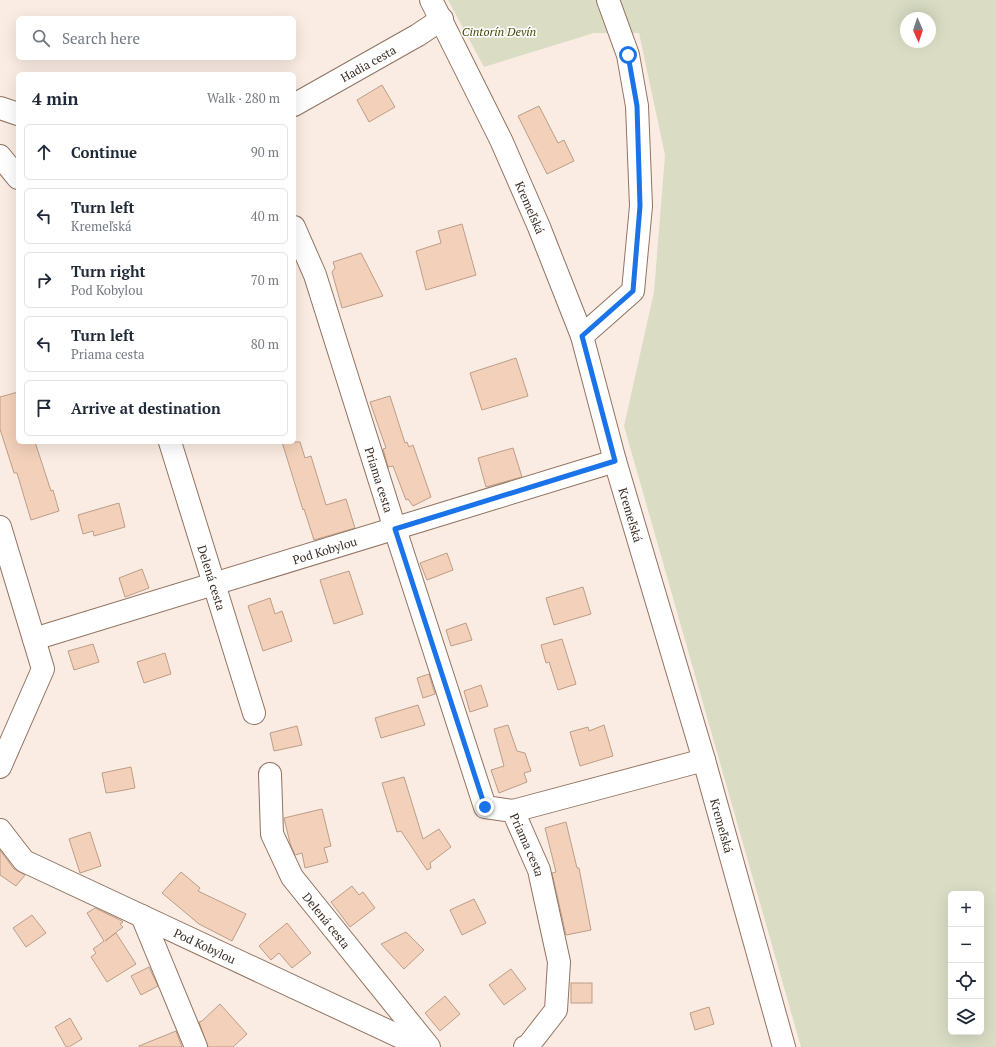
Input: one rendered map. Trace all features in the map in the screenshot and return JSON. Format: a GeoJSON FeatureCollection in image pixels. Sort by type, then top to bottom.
{"type":"FeatureCollection","features":[{"type":"Feature","properties":{"kind":"street","name":"Kremeľská"},"geometry":{"type":"LineString","coordinates":[[431,0],[442,19],[501,140],[539,227],[582,336],[615,461],[704,760],[784,1047]]}},
{"type":"Feature","properties":{"kind":"street"},"geometry":{"type":"LineString","coordinates":[[582,336],[633,291],[640,206],[637,106],[628,55],[608,0]]}},
{"type":"Feature","properties":{"kind":"street","name":"Hadia cesta"},"geometry":{"type":"LineString","coordinates":[[296,104],[418,35],[442,19]]}},
{"type":"Feature","properties":{"kind":"street"},"geometry":{"type":"LineString","coordinates":[[0,108],[16,113]]}},
{"type":"Feature","properties":{"kind":"street"},"geometry":{"type":"LineString","coordinates":[[0,156],[16,176]]}},
{"type":"Feature","properties":{"kind":"street","name":"Priama cesta"},"geometry":{"type":"LineString","coordinates":[[296,232],[315,275],[485,807],[513,811],[539,870],[559,962],[556,1010],[528,1046],[525,1047]]}},
{"type":"Feature","properties":{"kind":"street","name":"Delená cesta"},"geometry":{"type":"LineString","coordinates":[[171,444],[254,713]]}},
{"type":"Feature","properties":{"kind":"street","name":"Pod Kobylou"},"geometry":{"type":"LineString","coordinates":[[34,639],[615,461]]}},
{"type":"Feature","properties":{"kind":"street"},"geometry":{"type":"LineString","coordinates":[[0,527],[43,669],[0,767]]}},
{"type":"Feature","properties":{"kind":"street"},"geometry":{"type":"LineString","coordinates":[[513,811],[704,760]]}},
{"type":"Feature","properties":{"kind":"street","name":"Delená cesta"},"geometry":{"type":"LineString","coordinates":[[270,774],[272,834],[292,877],[429,1047]]}},
{"type":"Feature","properties":{"kind":"street","name":"Pod Kobylou"},"geometry":{"type":"LineString","coordinates":[[0,830],[24,861],[422,1047]]}},
{"type":"Feature","properties":{"kind":"street"},"geometry":{"type":"LineString","coordinates":[[142,916],[196,1047]]}},
{"type":"Feature","properties":{"kind":"green space","name":"Cintorín Devín"},"geometry":{"type":"Polygon","coordinates":[[[448,0],[996,0],[996,1047],[801,1047],[624,426],[654,292],[665,155],[639,33],[594,33],[484,67],[448,0]]]}},
{"type":"Feature","properties":{"kind":"building"},"geometry":{"type":"Polygon","coordinates":[[[382,85],[395,107],[369,122],[357,100],[382,85]]]}},
{"type":"Feature","properties":{"kind":"building"},"geometry":{"type":"Polygon","coordinates":[[[539,106],[558,143],[564,140],[574,161],[547,174],[518,116],[539,106]]]}},
{"type":"Feature","properties":{"kind":"building"},"geometry":{"type":"Polygon","coordinates":[[[462,224],[476,275],[426,290],[416,251],[441,243],[438,231],[462,224]]]}},
{"type":"Feature","properties":{"kind":"building"},"geometry":{"type":"Polygon","coordinates":[[[361,253],[383,296],[342,308],[332,272],[335,268],[333,262],[361,253]]]}},
{"type":"Feature","properties":{"kind":"building"},"geometry":{"type":"Polygon","coordinates":[[[516,358],[528,396],[482,410],[470,373],[516,358]]]}},
{"type":"Feature","properties":{"kind":"building"},"geometry":{"type":"Polygon","coordinates":[[[16,393],[16,444],[36,444],[51,491],[53,490],[59,511],[31,520],[17,473],[14,473],[0,429],[0,397],[16,393]]]}},
{"type":"Feature","properties":{"kind":"building"},"geometry":{"type":"Polygon","coordinates":[[[390,396],[405,443],[407,442],[409,447],[413,445],[431,497],[413,506],[408,499],[406,500],[393,466],[388,467],[383,449],[386,448],[370,402],[390,396]]]}},
{"type":"Feature","properties":{"kind":"building"},"geometry":{"type":"Polygon","coordinates":[[[296,442],[300,442],[305,458],[311,456],[326,505],[346,499],[355,528],[314,540],[304,509],[303,510],[283,444],[296,444],[296,442]]]}},
{"type":"Feature","properties":{"kind":"building"},"geometry":{"type":"Polygon","coordinates":[[[513,448],[522,477],[486,487],[478,458],[513,448]]]}},
{"type":"Feature","properties":{"kind":"building"},"geometry":{"type":"Polygon","coordinates":[[[119,503],[125,527],[94,536],[93,531],[83,534],[78,515],[119,503]]]}},
{"type":"Feature","properties":{"kind":"building"},"geometry":{"type":"Polygon","coordinates":[[[447,553],[453,570],[427,580],[420,563],[447,553]]]}},
{"type":"Feature","properties":{"kind":"building"},"geometry":{"type":"Polygon","coordinates":[[[142,569],[149,588],[125,597],[119,578],[142,569]]]}},
{"type":"Feature","properties":{"kind":"building"},"geometry":{"type":"Polygon","coordinates":[[[349,571],[363,614],[334,624],[320,580],[349,571]]]}},
{"type":"Feature","properties":{"kind":"building"},"geometry":{"type":"Polygon","coordinates":[[[583,587],[591,614],[554,625],[546,598],[583,587]]]}},
{"type":"Feature","properties":{"kind":"building"},"geometry":{"type":"Polygon","coordinates":[[[270,598],[275,614],[282,611],[292,641],[263,651],[248,606],[270,598]]]}},
{"type":"Feature","properties":{"kind":"building"},"geometry":{"type":"Polygon","coordinates":[[[466,623],[472,640],[451,646],[446,630],[466,623]]]}},
{"type":"Feature","properties":{"kind":"building"},"geometry":{"type":"Polygon","coordinates":[[[562,639],[576,684],[558,690],[549,662],[546,663],[541,645],[562,639]]]}},
{"type":"Feature","properties":{"kind":"building"},"geometry":{"type":"Polygon","coordinates":[[[93,644],[99,662],[74,670],[68,651],[93,644]]]}},
{"type":"Feature","properties":{"kind":"building"},"geometry":{"type":"Polygon","coordinates":[[[165,653],[171,674],[144,683],[137,662],[165,653]]]}},
{"type":"Feature","properties":{"kind":"building"},"geometry":{"type":"Polygon","coordinates":[[[429,674],[435,694],[423,698],[417,678],[429,674]]]}},
{"type":"Feature","properties":{"kind":"building"},"geometry":{"type":"Polygon","coordinates":[[[481,685],[488,706],[470,712],[464,691],[481,685]]]}},
{"type":"Feature","properties":{"kind":"building"},"geometry":{"type":"Polygon","coordinates":[[[418,705],[425,725],[381,738],[375,718],[418,705]]]}},
{"type":"Feature","properties":{"kind":"building"},"geometry":{"type":"Polygon","coordinates":[[[508,725],[517,751],[525,753],[531,771],[524,773],[527,782],[499,793],[491,770],[504,766],[494,729],[508,725]]]}},
{"type":"Feature","properties":{"kind":"building"},"geometry":{"type":"Polygon","coordinates":[[[604,725],[613,756],[580,766],[570,732],[588,727],[589,731],[604,725]]]}},
{"type":"Feature","properties":{"kind":"building"},"geometry":{"type":"Polygon","coordinates":[[[297,726],[302,745],[274,751],[270,733],[297,726]]]}},
{"type":"Feature","properties":{"kind":"building"},"geometry":{"type":"Polygon","coordinates":[[[131,767],[135,788],[106,793],[102,773],[131,767]]]}},
{"type":"Feature","properties":{"kind":"building"},"geometry":{"type":"Polygon","coordinates":[[[404,777],[423,839],[439,829],[451,847],[430,863],[431,868],[427,870],[401,831],[397,832],[382,783],[404,777]]]}},
{"type":"Feature","properties":{"kind":"building"},"geometry":{"type":"Polygon","coordinates":[[[322,809],[331,846],[324,848],[328,862],[305,868],[302,853],[295,855],[290,843],[284,818],[322,809]]]}},
{"type":"Feature","properties":{"kind":"building"},"geometry":{"type":"Polygon","coordinates":[[[566,822],[577,868],[579,868],[591,930],[566,935],[552,873],[556,872],[545,828],[566,822]]]}},
{"type":"Feature","properties":{"kind":"building"},"geometry":{"type":"Polygon","coordinates":[[[90,832],[101,866],[80,873],[69,839],[90,832]]]}},
{"type":"Feature","properties":{"kind":"building"},"geometry":{"type":"Polygon","coordinates":[[[0,850],[14,869],[25,875],[16,886],[0,875],[0,850]]]}},
{"type":"Feature","properties":{"kind":"building"},"geometry":{"type":"Polygon","coordinates":[[[181,872],[200,888],[198,891],[246,914],[232,941],[199,924],[162,893],[181,872]]]}},
{"type":"Feature","properties":{"kind":"building"},"geometry":{"type":"Polygon","coordinates":[[[352,886],[359,895],[363,892],[375,908],[350,927],[331,902],[352,886]]]}},
{"type":"Feature","properties":{"kind":"building"},"geometry":{"type":"Polygon","coordinates":[[[474,899],[486,923],[462,935],[450,910],[474,899]]]}},
{"type":"Feature","properties":{"kind":"building"},"geometry":{"type":"Polygon","coordinates":[[[95,908],[123,922],[120,924],[123,927],[105,941],[116,933],[136,964],[107,982],[91,957],[96,953],[93,949],[104,941],[87,913],[95,908]]]}},
{"type":"Feature","properties":{"kind":"building"},"geometry":{"type":"Polygon","coordinates":[[[32,915],[46,933],[26,947],[13,928],[32,915]]]}},
{"type":"Feature","properties":{"kind":"building"},"geometry":{"type":"Polygon","coordinates":[[[287,923],[311,953],[292,968],[279,953],[271,960],[259,946],[287,923]]]}},
{"type":"Feature","properties":{"kind":"building"},"geometry":{"type":"Polygon","coordinates":[[[406,932],[424,950],[404,969],[381,944],[406,932]]]}},
{"type":"Feature","properties":{"kind":"building"},"geometry":{"type":"Polygon","coordinates":[[[149,967],[158,986],[141,995],[131,976],[149,967]]]}},
{"type":"Feature","properties":{"kind":"building"},"geometry":{"type":"Polygon","coordinates":[[[511,969],[526,989],[504,1005],[489,985],[511,969]]]}},
{"type":"Feature","properties":{"kind":"building"},"geometry":{"type":"Polygon","coordinates":[[[571,983],[592,983],[592,1003],[571,1003],[571,983]]]}},
{"type":"Feature","properties":{"kind":"building"},"geometry":{"type":"Polygon","coordinates":[[[445,996],[460,1014],[440,1031],[425,1013],[445,996]]]}},
{"type":"Feature","properties":{"kind":"building"},"geometry":{"type":"Polygon","coordinates":[[[220,1004],[247,1034],[233,1047],[208,1047],[199,1022],[220,1004]]]}},
{"type":"Feature","properties":{"kind":"building"},"geometry":{"type":"Polygon","coordinates":[[[709,1007],[714,1024],[695,1030],[690,1013],[709,1007]]]}},
{"type":"Feature","properties":{"kind":"building"},"geometry":{"type":"Polygon","coordinates":[[[70,1018],[82,1039],[69,1047],[66,1047],[55,1027],[70,1018]]]}},
{"type":"Feature","properties":{"kind":"building"},"geometry":{"type":"Polygon","coordinates":[[[176,1031],[182,1047],[139,1047],[139,1046],[176,1031]]]}},
{"type":"Feature","properties":{"kind":"route"},"geometry":{"type":"LineString","coordinates":[[485,807],[395,529],[615,461],[582,336],[633,291],[640,206],[637,106],[628,55]]}}]}
